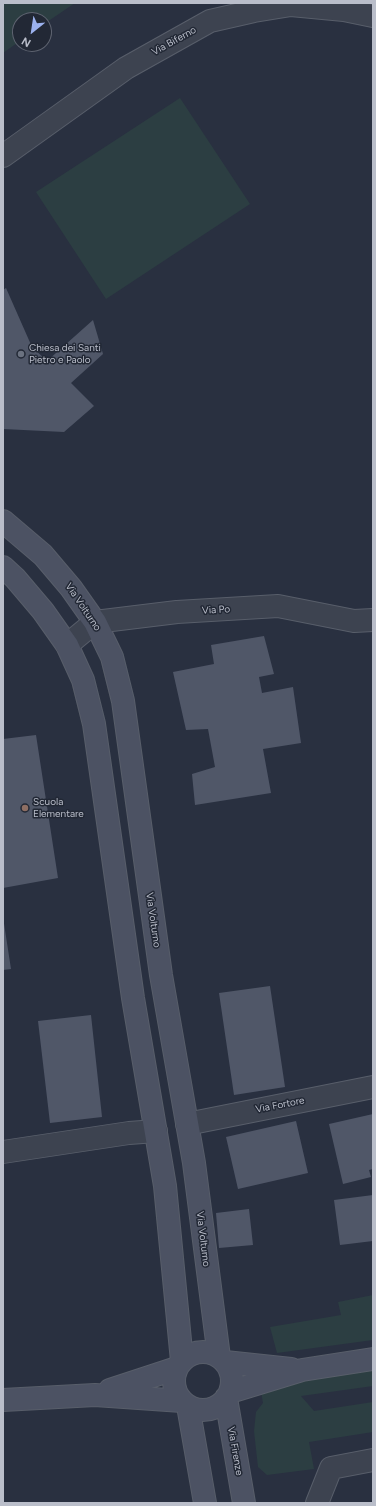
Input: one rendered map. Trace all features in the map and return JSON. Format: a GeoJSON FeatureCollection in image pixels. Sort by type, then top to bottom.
{"type":"FeatureCollection","features":[{"type":"Feature","properties":{"kind":"street","name":"Via Biferno"},"geometry":{"type":"LineString","coordinates":[[3,156],[126,68],[210,21],[254,11],[291,5],[312,5],[373,16]]}},
{"type":"Feature","properties":{"kind":"street","name":"Via Volturno"},"geometry":{"type":"LineString","coordinates":[[3,521],[43,555],[71,588],[95,622],[112,657],[123,701],[161,975],[187,1124],[222,1359]]}},
{"type":"Feature","properties":{"kind":"street"},"geometry":{"type":"LineString","coordinates":[[3,568],[15,578],[43,611],[67,645],[83,680],[94,724],[133,998],[166,1186],[179,1364]]}},
{"type":"Feature","properties":{"kind":"street","name":"Via Po"},"geometry":{"type":"LineString","coordinates":[[95,622],[177,612],[278,606],[354,621],[373,620]]}},
{"type":"Feature","properties":{"kind":"street"},"geometry":{"type":"LineString","coordinates":[[67,645],[95,622]]}},
{"type":"Feature","properties":{"kind":"street","name":"Via Fortore"},"geometry":{"type":"LineString","coordinates":[[187,1124],[373,1087]]}},
{"type":"Feature","properties":{"kind":"street"},"geometry":{"type":"LineString","coordinates":[[3,1152],[129,1133],[156,1131]]}},
{"type":"Feature","properties":{"kind":"street"},"geometry":{"type":"LineString","coordinates":[[222,1359],[231,1376],[228,1395],[221,1404],[208,1409],[195,1409],[185,1403],[177,1393],[174,1385],[174,1376],[179,1364],[187,1356],[199,1352],[206,1352],[222,1359],[302,1370]]}},
{"type":"Feature","properties":{"kind":"street"},"geometry":{"type":"LineString","coordinates":[[228,1395],[302,1370],[373,1359]]}},
{"type":"Feature","properties":{"kind":"street"},"geometry":{"type":"LineString","coordinates":[[95,1395],[179,1364]]}},
{"type":"Feature","properties":{"kind":"street"},"geometry":{"type":"LineString","coordinates":[[3,1400],[95,1395],[185,1403]]}},
{"type":"Feature","properties":{"kind":"street","name":"Via Firenze"},"geometry":{"type":"LineString","coordinates":[[228,1395],[244,1503]]}},
{"type":"Feature","properties":{"kind":"street"},"geometry":{"type":"LineString","coordinates":[[185,1403],[205,1503]]}},
{"type":"Feature","properties":{"kind":"street"},"geometry":{"type":"LineString","coordinates":[[317,1503],[331,1468],[373,1460]]}},
{"type":"Feature","properties":{"kind":"shaded area"},"geometry":{"type":"Polygon","coordinates":[[[3,3],[75,3],[52,19],[52,12],[12,12],[12,47],[3,53],[3,3]]]}},
{"type":"Feature","properties":{"kind":"shaded area"},"geometry":{"type":"Polygon","coordinates":[[[180,98],[250,204],[106,299],[36,192],[180,98]]]}},
{"type":"Feature","properties":{"kind":"shaded area"},"geometry":{"type":"Polygon","coordinates":[[[373,1295],[373,1340],[277,1353],[270,1327],[341,1315],[338,1302],[373,1295]]]}},
{"type":"Feature","properties":{"kind":"shaded area"},"geometry":{"type":"Polygon","coordinates":[[[373,1369],[373,1386],[301,1396],[314,1411],[373,1402],[373,1432],[309,1442],[314,1469],[267,1475],[258,1467],[254,1431],[256,1412],[263,1403],[260,1386],[373,1369]]]}},
{"type":"Feature","properties":{"kind":"building","name":"Chiesa dei Santi Pietro e Paolo"},"geometry":{"type":"Polygon","coordinates":[[[6,288],[32,347],[47,361],[93,320],[103,354],[71,383],[94,406],[64,432],[3,429],[3,290],[6,288]]]}},
{"type":"Feature","properties":{"kind":"building"},"geometry":{"type":"Polygon","coordinates":[[[264,636],[274,674],[259,677],[262,693],[293,687],[301,743],[263,749],[271,793],[195,805],[192,774],[215,767],[208,729],[186,730],[173,672],[214,664],[211,645],[264,636]]]}},
{"type":"Feature","properties":{"kind":"building","name":"Scuola Elementare"},"geometry":{"type":"Polygon","coordinates":[[[36,735],[58,878],[3,888],[3,739],[36,735]]]}},
{"type":"Feature","properties":{"kind":"building"},"geometry":{"type":"Polygon","coordinates":[[[3,917],[11,969],[3,970],[3,917]]]}},
{"type":"Feature","properties":{"kind":"building"},"geometry":{"type":"Polygon","coordinates":[[[270,986],[285,1087],[234,1095],[219,993],[270,986]]]}},
{"type":"Feature","properties":{"kind":"building"},"geometry":{"type":"Polygon","coordinates":[[[91,1015],[102,1117],[50,1123],[38,1021],[91,1015]]]}},
{"type":"Feature","properties":{"kind":"building"},"geometry":{"type":"Polygon","coordinates":[[[373,1114],[373,1169],[369,1170],[371,1177],[343,1184],[329,1124],[373,1114]]]}},
{"type":"Feature","properties":{"kind":"building"},"geometry":{"type":"Polygon","coordinates":[[[296,1121],[308,1173],[238,1189],[226,1137],[296,1121]]]}},
{"type":"Feature","properties":{"kind":"building"},"geometry":{"type":"Polygon","coordinates":[[[373,1195],[373,1241],[340,1245],[334,1200],[373,1195]]]}},
{"type":"Feature","properties":{"kind":"building"},"geometry":{"type":"Polygon","coordinates":[[[249,1209],[253,1245],[219,1248],[216,1213],[249,1209]]]}},
{"type":"Feature","properties":{"kind":"place","name":"Chiesa dei Santi Pietro e Paolo"},"geometry":{"type":"Point","coordinates":[21,354]}},
{"type":"Feature","properties":{"kind":"place","name":"Scuola Elementare"},"geometry":{"type":"Point","coordinates":[25,808]}}]}
